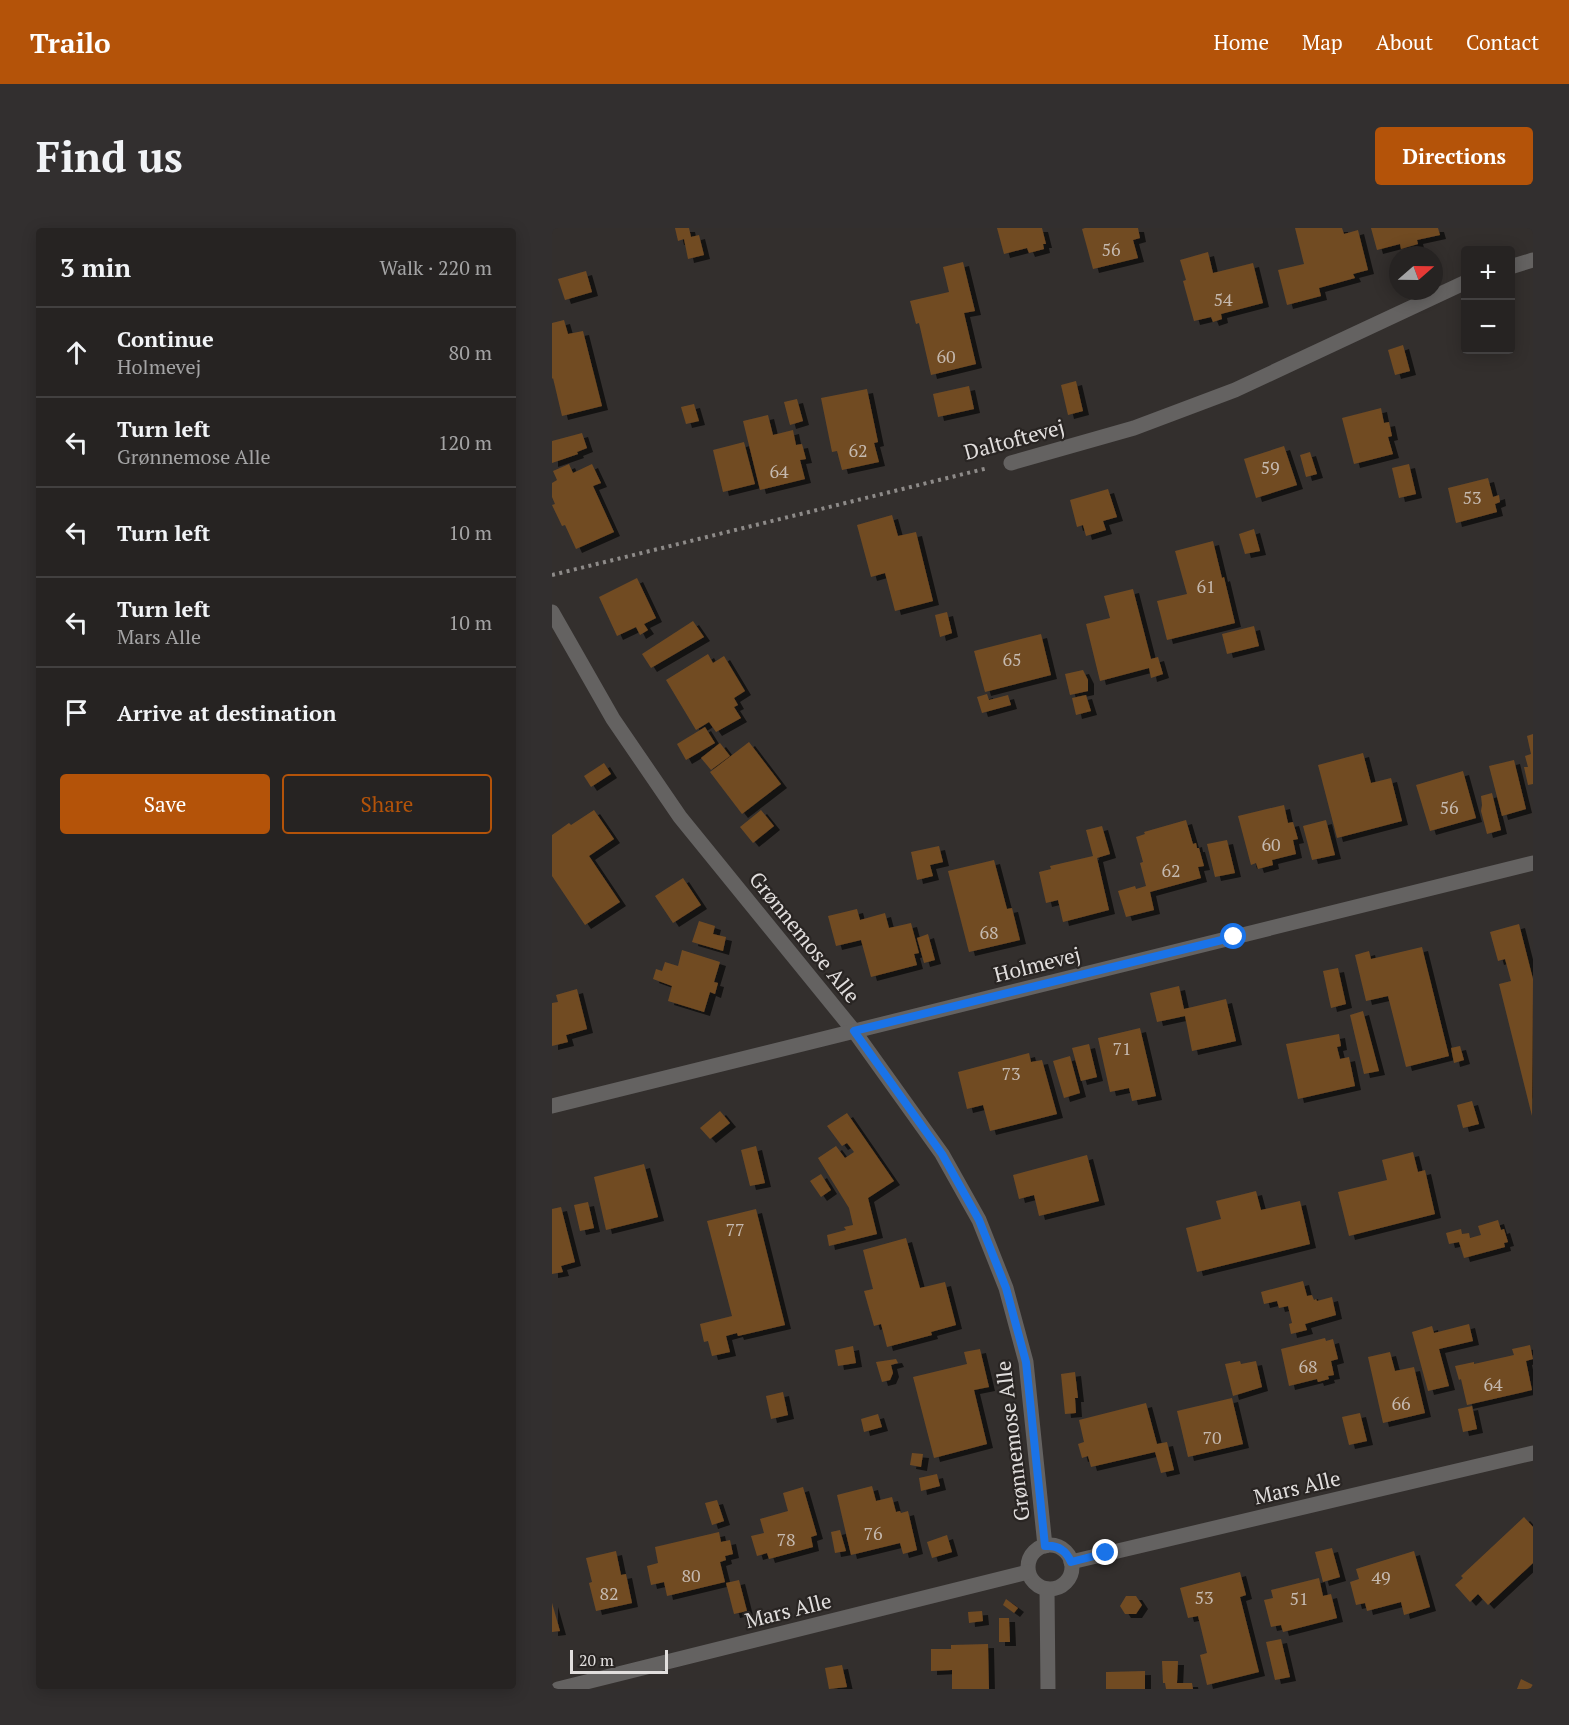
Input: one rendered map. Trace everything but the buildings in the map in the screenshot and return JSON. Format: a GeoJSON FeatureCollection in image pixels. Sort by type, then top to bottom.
{"type":"FeatureCollection","features":[{"type":"Feature","properties":{"kind":"street"},"geometry":{"type":"LineString","coordinates":[[1515,265],[1533,260]]}},
{"type":"Feature","properties":{"kind":"street","name":"Daltoftevej"},"geometry":{"type":"LineString","coordinates":[[1011,463],[1134,428],[1235,390],[1461,284]]}},
{"type":"Feature","properties":{"kind":"street","name":"Grønnemose Alle"},"geometry":{"type":"LineString","coordinates":[[552,612],[614,719],[680,817],[854,1031],[942,1154],[979,1220],[1006,1288],[1026,1362],[1045,1546]]}},
{"type":"Feature","properties":{"kind":"street","name":"Holmevej"},"geometry":{"type":"LineString","coordinates":[[552,1106],[1533,864]]}},
{"type":"Feature","properties":{"kind":"street","name":"Mars Alle"},"geometry":{"type":"LineString","coordinates":[[1071,1562],[1533,1453]]}},
{"type":"Feature","properties":{"kind":"street"},"geometry":{"type":"LineString","coordinates":[[1045,1546],[1058,1547],[1064,1551],[1071,1562],[1072,1569],[1066,1582],[1055,1589],[1047,1589],[1035,1584],[1028,1572],[1029,1559],[1033,1552],[1045,1546]]}},
{"type":"Feature","properties":{"kind":"street","name":"Mars Alle"},"geometry":{"type":"LineString","coordinates":[[558,1689],[596,1684],[1028,1572]]}},
{"type":"Feature","properties":{"kind":"street"},"geometry":{"type":"LineString","coordinates":[[1047,1589],[1048,1689]]}},
{"type":"Feature","properties":{"kind":"path","name":"Daltoftevej"},"geometry":{"type":"LineString","coordinates":[[552,575],[1011,463]]}},
{"type":"Feature","properties":{"kind":"route"},"geometry":{"type":"LineString","coordinates":[[1106,1553],[1071,1562],[1068,1555],[1058,1547],[1045,1546],[1026,1362],[1006,1288],[979,1220],[942,1154],[854,1031],[1234,937]]}}]}
